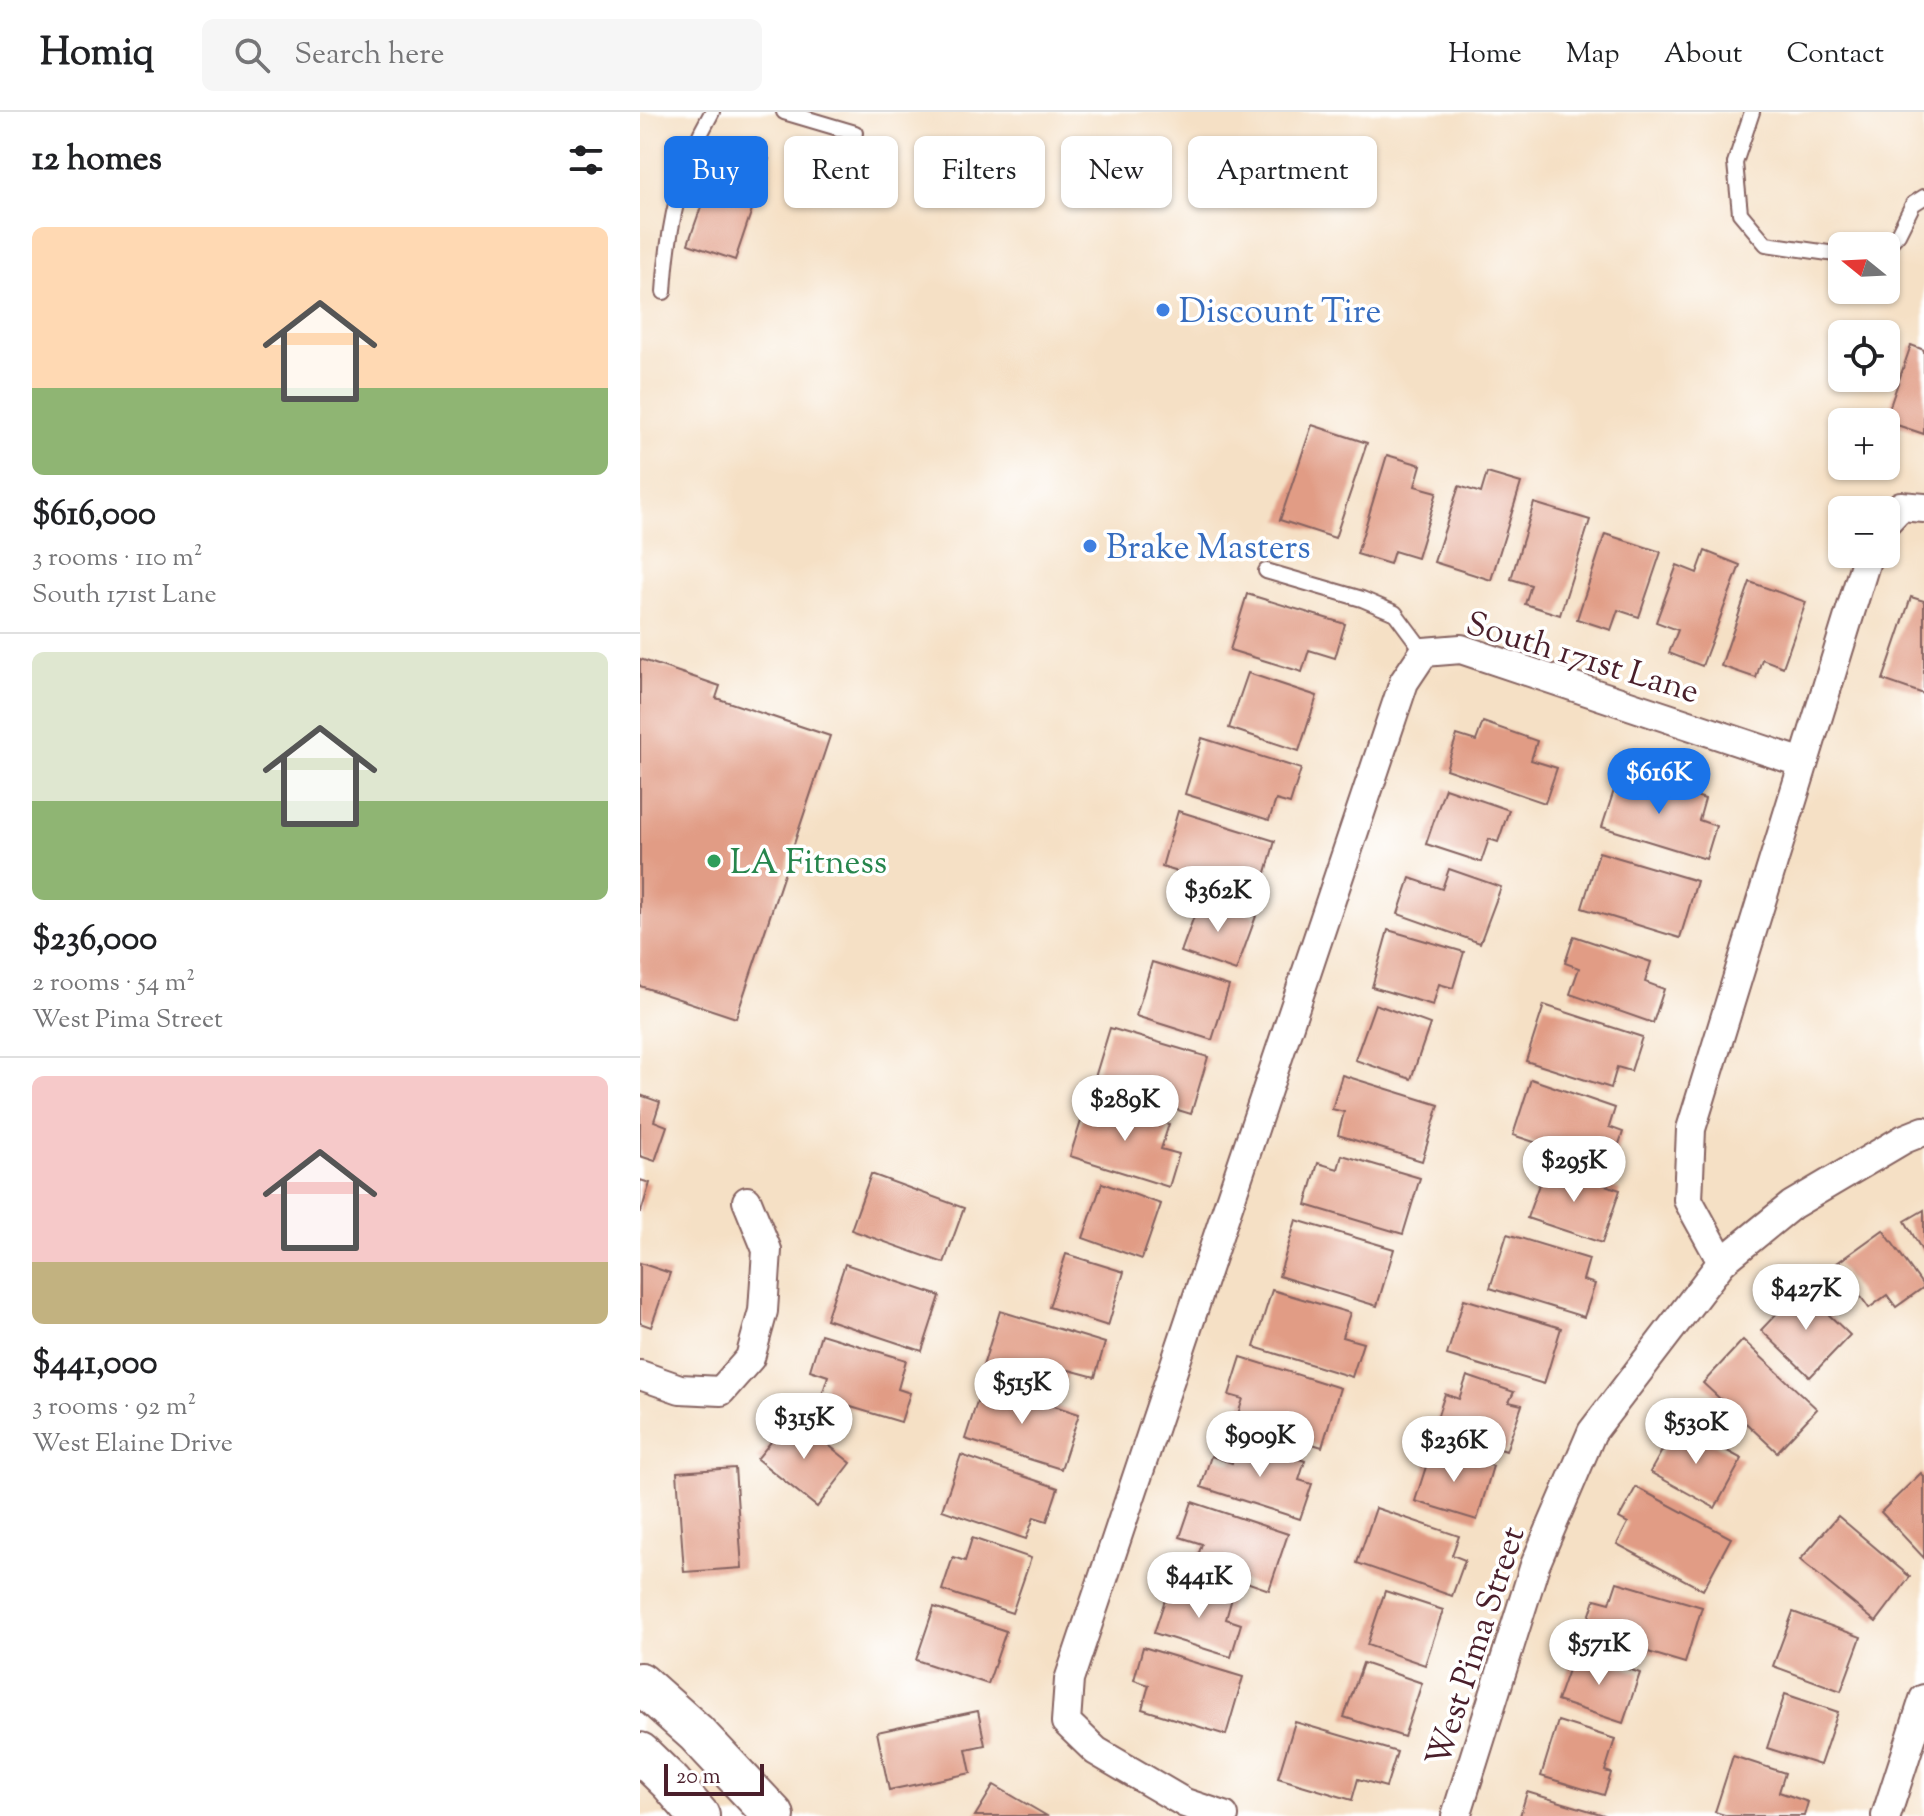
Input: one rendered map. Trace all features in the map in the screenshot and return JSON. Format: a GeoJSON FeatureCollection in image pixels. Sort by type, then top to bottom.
{"type":"FeatureCollection","features":[{"type":"Feature","properties":{"kind":"street"},"geometry":{"type":"LineString","coordinates":[[1900,507],[1924,508]]}},
{"type":"Feature","properties":{"kind":"street"},"geometry":{"type":"LineString","coordinates":[[1722,1262],[1688,1200],[1691,1129],[1864,568]]}},
{"type":"Feature","properties":{"kind":"street","name":"South 171st Lane"},"geometry":{"type":"LineString","coordinates":[[1424,652],[1461,649],[1803,763]]}},
{"type":"Feature","properties":{"kind":"street"},"geometry":{"type":"LineString","coordinates":[[1224,1816],[1185,1803],[1096,1751],[1066,1722],[1069,1680],[1404,682],[1424,652]]}},
{"type":"Feature","properties":{"kind":"street","name":"West Pima Street"},"geometry":{"type":"LineString","coordinates":[[1456,1816],[1535,1565],[1592,1432],[1722,1262],[1792,1205],[1904,1139],[1924,1131]]}},
{"type":"Feature","properties":{"kind":"street"},"geometry":{"type":"LineString","coordinates":[[640,1375],[680,1389],[721,1391],[750,1358],[763,1311],[767,1250],[747,1201]]}},
{"type":"Feature","properties":{"kind":"street"},"geometry":{"type":"LineString","coordinates":[[640,1683],[696,1733],[774,1816]]}},
{"type":"Feature","properties":{"kind":"street"},"geometry":{"type":"LineString","coordinates":[[1886,1816],[1924,1699]]}},
{"type":"Feature","properties":{"kind":"street"},"geometry":{"type":"LineString","coordinates":[[640,1753],[699,1816]]}},
{"type":"Feature","properties":{"kind":"lane"},"geometry":{"type":"LineString","coordinates":[[664,292],[666,248],[675,205],[696,139],[712,112]]}},
{"type":"Feature","properties":{"kind":"lane"},"geometry":{"type":"LineString","coordinates":[[784,112],[855,133]]}},
{"type":"Feature","properties":{"kind":"lane"},"geometry":{"type":"LineString","coordinates":[[1752,112],[1735,163],[1740,213],[1766,244],[1828,253]]}},
{"type":"Feature","properties":{"kind":"lane"},"geometry":{"type":"LineString","coordinates":[[1899,232],[1913,204],[1924,197]]}},
{"type":"Feature","properties":{"kind":"lane","name":"South 171st Lane"},"geometry":{"type":"LineString","coordinates":[[1266,571],[1362,599],[1395,613],[1424,652]]}},
{"type":"Feature","properties":{"kind":"building"},"geometry":{"type":"Polygon","coordinates":[[[701,208],[753,208],[735,260],[688,244],[701,208]]]}},
{"type":"Feature","properties":{"kind":"building"},"geometry":{"type":"Polygon","coordinates":[[[1911,345],[1924,350],[1924,434],[1900,426],[1900,408],[1889,408],[1895,392],[1900,392],[1900,377],[1911,345]]]}},
{"type":"Feature","properties":{"kind":"building"},"geometry":{"type":"Polygon","coordinates":[[[1312,425],[1367,443],[1335,538],[1280,520],[1312,425]]]}},
{"type":"Feature","properties":{"kind":"building"},"geometry":{"type":"Polygon","coordinates":[[[1387,455],[1421,465],[1415,486],[1437,492],[1417,558],[1394,551],[1390,564],[1357,554],[1387,455]]]}},
{"type":"Feature","properties":{"kind":"building"},"geometry":{"type":"Polygon","coordinates":[[[1487,473],[1521,483],[1491,580],[1434,562],[1459,486],[1481,493],[1487,473]]]}},
{"type":"Feature","properties":{"kind":"building"},"geometry":{"type":"Polygon","coordinates":[[[1534,503],[1590,520],[1560,615],[1525,604],[1531,585],[1511,579],[1534,503]]]}},
{"type":"Feature","properties":{"kind":"building"},"geometry":{"type":"Polygon","coordinates":[[[1605,534],[1661,552],[1639,617],[1618,610],[1611,630],[1577,619],[1605,534]]]}},
{"type":"Feature","properties":{"kind":"building"},"geometry":{"type":"Polygon","coordinates":[[[1705,551],[1740,565],[1702,666],[1669,653],[1678,630],[1656,622],[1677,565],[1697,573],[1705,551]]]}},
{"type":"Feature","properties":{"kind":"building"},"geometry":{"type":"Polygon","coordinates":[[[1750,582],[1806,602],[1783,667],[1762,659],[1756,678],[1721,666],[1750,582]]]}},
{"type":"Feature","properties":{"kind":"building"},"geometry":{"type":"Polygon","coordinates":[[[1247,594],[1345,624],[1335,658],[1309,650],[1302,672],[1230,650],[1247,594]]]}},
{"type":"Feature","properties":{"kind":"building"},"geometry":{"type":"Polygon","coordinates":[[[1911,597],[1924,601],[1924,694],[1883,680],[1911,597]]]}},
{"type":"Feature","properties":{"kind":"building","name":"LA Fitness"},"geometry":{"type":"Polygon","coordinates":[[[640,659],[720,686],[716,698],[830,736],[736,1018],[640,986],[640,659]]]}},
{"type":"Feature","properties":{"kind":"building"},"geometry":{"type":"Polygon","coordinates":[[[1248,673],[1317,696],[1299,751],[1229,728],[1248,673]]]}},
{"type":"Feature","properties":{"kind":"building"},"geometry":{"type":"Polygon","coordinates":[[[1483,722],[1537,741],[1531,760],[1557,768],[1545,803],[1446,769],[1457,735],[1476,741],[1483,722]]]}},
{"type":"Feature","properties":{"kind":"building"},"geometry":{"type":"Polygon","coordinates":[[[1202,738],[1301,769],[1290,804],[1276,800],[1269,820],[1185,794],[1202,738]]]}},
{"type":"Feature","properties":{"kind":"building"},"geometry":{"type":"Polygon","coordinates":[[[1620,772],[1705,799],[1699,820],[1716,826],[1706,859],[1602,827],[1620,772]]]}},
{"type":"Feature","properties":{"kind":"building"},"geometry":{"type":"Polygon","coordinates":[[[1445,788],[1509,810],[1498,842],[1489,839],[1481,862],[1426,844],[1445,788]]]}},
{"type":"Feature","properties":{"kind":"building"},"geometry":{"type":"Polygon","coordinates":[[[1178,811],[1275,841],[1259,897],[1162,867],[1178,811]]]}},
{"type":"Feature","properties":{"kind":"building"},"geometry":{"type":"Polygon","coordinates":[[[1599,852],[1697,881],[1680,938],[1582,908],[1599,852]]]}},
{"type":"Feature","properties":{"kind":"building"},"geometry":{"type":"Polygon","coordinates":[[[1449,869],[1501,887],[1480,943],[1398,914],[1410,878],[1442,889],[1449,869]]]}},
{"type":"Feature","properties":{"kind":"building"},"geometry":{"type":"Polygon","coordinates":[[[1201,897],[1256,916],[1236,971],[1181,952],[1201,897]]]}},
{"type":"Feature","properties":{"kind":"building"},"geometry":{"type":"Polygon","coordinates":[[[1388,930],[1464,952],[1453,988],[1439,984],[1433,1005],[1372,987],[1388,930]]]}},
{"type":"Feature","properties":{"kind":"building"},"geometry":{"type":"Polygon","coordinates":[[[1574,936],[1651,962],[1645,982],[1664,989],[1653,1023],[1570,994],[1579,968],[1565,963],[1574,936]]]}},
{"type":"Feature","properties":{"kind":"building"},"geometry":{"type":"Polygon","coordinates":[[[1152,962],[1229,986],[1212,1040],[1136,1016],[1152,962]]]}},
{"type":"Feature","properties":{"kind":"building"},"geometry":{"type":"Polygon","coordinates":[[[1375,1004],[1430,1024],[1411,1079],[1355,1060],[1375,1004]]]}},
{"type":"Feature","properties":{"kind":"building"},"geometry":{"type":"Polygon","coordinates":[[[1544,1005],[1642,1037],[1631,1071],[1617,1067],[1611,1088],[1526,1061],[1544,1005]]]}},
{"type":"Feature","properties":{"kind":"building"},"geometry":{"type":"Polygon","coordinates":[[[1110,1028],[1208,1057],[1191,1114],[1093,1084],[1110,1028]]]}},
{"type":"Feature","properties":{"kind":"building"},"geometry":{"type":"Polygon","coordinates":[[[1342,1075],[1439,1105],[1422,1161],[1338,1135],[1344,1112],[1332,1109],[1342,1075]]]}},
{"type":"Feature","properties":{"kind":"building"},"geometry":{"type":"Polygon","coordinates":[[[1531,1079],[1615,1108],[1609,1127],[1623,1132],[1611,1168],[1513,1135],[1531,1079]]]}},
{"type":"Feature","properties":{"kind":"building"},"geometry":{"type":"Polygon","coordinates":[[[640,1095],[660,1102],[654,1121],[667,1126],[655,1161],[640,1156],[640,1095]]]}},
{"type":"Feature","properties":{"kind":"building"},"geometry":{"type":"Polygon","coordinates":[[[1088,1099],[1169,1124],[1161,1149],[1179,1154],[1169,1187],[1070,1156],[1088,1099]]]}},
{"type":"Feature","properties":{"kind":"building"},"geometry":{"type":"Polygon","coordinates":[[[1342,1155],[1420,1178],[1403,1234],[1306,1205],[1318,1163],[1338,1169],[1342,1155]]]}},
{"type":"Feature","properties":{"kind":"building"},"geometry":{"type":"Polygon","coordinates":[[[1546,1165],[1620,1190],[1602,1243],[1527,1218],[1546,1165]]]}},
{"type":"Feature","properties":{"kind":"building"},"geometry":{"type":"Polygon","coordinates":[[[871,1174],[964,1208],[944,1263],[851,1230],[871,1174]]]}},
{"type":"Feature","properties":{"kind":"building"},"geometry":{"type":"Polygon","coordinates":[[[640,1180],[650,1183],[641,1212],[640,1212],[640,1180]]]}},
{"type":"Feature","properties":{"kind":"building"},"geometry":{"type":"Polygon","coordinates":[[[1102,1183],[1161,1204],[1142,1259],[1083,1238],[1102,1183]]]}},
{"type":"Feature","properties":{"kind":"building"},"geometry":{"type":"Polygon","coordinates":[[[1924,1210],[1924,1254],[1905,1221],[1924,1210]]]}},
{"type":"Feature","properties":{"kind":"building"},"geometry":{"type":"Polygon","coordinates":[[[1296,1220],[1394,1249],[1377,1306],[1279,1276],[1296,1220]]]}},
{"type":"Feature","properties":{"kind":"building"},"geometry":{"type":"Polygon","coordinates":[[[1883,1230],[1924,1287],[1896,1307],[1887,1295],[1869,1308],[1837,1263],[1883,1230]]]}},
{"type":"Feature","properties":{"kind":"building"},"geometry":{"type":"Polygon","coordinates":[[[1507,1234],[1589,1259],[1583,1280],[1595,1284],[1584,1317],[1490,1288],[1507,1234]]]}},
{"type":"Feature","properties":{"kind":"building"},"geometry":{"type":"Polygon","coordinates":[[[1066,1254],[1124,1272],[1108,1326],[1049,1307],[1066,1254]]]}},
{"type":"Feature","properties":{"kind":"building"},"geometry":{"type":"Polygon","coordinates":[[[640,1263],[670,1273],[651,1327],[640,1323],[640,1263]]]}},
{"type":"Feature","properties":{"kind":"building"},"geometry":{"type":"Polygon","coordinates":[[[845,1264],[940,1296],[922,1351],[826,1319],[845,1264]]]}},
{"type":"Feature","properties":{"kind":"building"},"geometry":{"type":"Polygon","coordinates":[[[1801,1288],[1850,1335],[1810,1377],[1761,1330],[1801,1288]]]}},
{"type":"Feature","properties":{"kind":"building"},"geometry":{"type":"Polygon","coordinates":[[[1272,1290],[1350,1313],[1342,1337],[1363,1343],[1352,1377],[1254,1347],[1272,1290]]]}},
{"type":"Feature","properties":{"kind":"building"},"geometry":{"type":"Polygon","coordinates":[[[1464,1299],[1561,1328],[1544,1384],[1447,1355],[1464,1299]]]}},
{"type":"Feature","properties":{"kind":"building"},"geometry":{"type":"Polygon","coordinates":[[[1000,1311],[1105,1343],[1095,1377],[1069,1370],[1063,1390],[983,1366],[1000,1311]]]}},
{"type":"Feature","properties":{"kind":"building"},"geometry":{"type":"Polygon","coordinates":[[[821,1334],[906,1360],[898,1389],[910,1393],[901,1422],[821,1398],[828,1376],[810,1370],[821,1334]]]}},
{"type":"Feature","properties":{"kind":"building"},"geometry":{"type":"Polygon","coordinates":[[[1743,1340],[1817,1409],[1777,1452],[1703,1383],[1743,1340]]]}},
{"type":"Feature","properties":{"kind":"building"},"geometry":{"type":"Polygon","coordinates":[[[1241,1357],[1340,1388],[1322,1447],[1236,1420],[1243,1399],[1229,1395],[1241,1357]]]}},
{"type":"Feature","properties":{"kind":"building"},"geometry":{"type":"Polygon","coordinates":[[[1467,1376],[1514,1392],[1509,1402],[1522,1405],[1506,1451],[1434,1427],[1445,1394],[1459,1399],[1467,1376]]]}},
{"type":"Feature","properties":{"kind":"building"},"geometry":{"type":"Polygon","coordinates":[[[983,1383],[1079,1414],[1061,1469],[965,1439],[983,1383]]]}},
{"type":"Feature","properties":{"kind":"building"},"geometry":{"type":"Polygon","coordinates":[[[792,1416],[851,1463],[817,1507],[757,1459],[792,1416]]]}},
{"type":"Feature","properties":{"kind":"building"},"geometry":{"type":"Polygon","coordinates":[[[1677,1424],[1742,1459],[1715,1508],[1650,1472],[1677,1424]]]}},
{"type":"Feature","properties":{"kind":"building"},"geometry":{"type":"Polygon","coordinates":[[[1240,1439],[1305,1461],[1299,1480],[1312,1484],[1300,1519],[1201,1487],[1211,1456],[1232,1463],[1240,1439]]]}},
{"type":"Feature","properties":{"kind":"building"},"geometry":{"type":"Polygon","coordinates":[[[1432,1448],[1493,1466],[1477,1520],[1415,1501],[1432,1448]]]}},
{"type":"Feature","properties":{"kind":"building"},"geometry":{"type":"Polygon","coordinates":[[[961,1455],[1058,1488],[1047,1521],[1034,1517],[1026,1539],[942,1510],[961,1455]]]}},
{"type":"Feature","properties":{"kind":"building"},"geometry":{"type":"Polygon","coordinates":[[[735,1468],[742,1568],[684,1572],[677,1472],[735,1468]]]}},
{"type":"Feature","properties":{"kind":"building"},"geometry":{"type":"Polygon","coordinates":[[[1921,1473],[1924,1476],[1924,1558],[1881,1512],[1921,1473]]]}},
{"type":"Feature","properties":{"kind":"building"},"geometry":{"type":"Polygon","coordinates":[[[1636,1487],[1731,1538],[1703,1590],[1617,1544],[1628,1523],[1619,1518],[1636,1487]]]}},
{"type":"Feature","properties":{"kind":"building"},"geometry":{"type":"Polygon","coordinates":[[[1192,1502],[1288,1534],[1269,1590],[1195,1564],[1202,1544],[1180,1537],[1192,1502]]]}},
{"type":"Feature","properties":{"kind":"building"},"geometry":{"type":"Polygon","coordinates":[[[1376,1508],[1459,1536],[1452,1555],[1465,1560],[1452,1596],[1357,1563],[1376,1508]]]}},
{"type":"Feature","properties":{"kind":"building"},"geometry":{"type":"Polygon","coordinates":[[[1838,1516],[1910,1577],[1876,1622],[1800,1560],[1838,1516]]]}},
{"type":"Feature","properties":{"kind":"building"},"geometry":{"type":"Polygon","coordinates":[[[972,1538],[1031,1558],[1012,1613],[942,1590],[953,1557],[965,1561],[972,1538]]]}},
{"type":"Feature","properties":{"kind":"building"},"geometry":{"type":"Polygon","coordinates":[[[1617,1582],[1702,1607],[1685,1663],[1584,1633],[1595,1599],[1610,1603],[1617,1582]]]}},
{"type":"Feature","properties":{"kind":"building"},"geometry":{"type":"Polygon","coordinates":[[[1187,1583],[1232,1598],[1226,1619],[1241,1624],[1231,1657],[1154,1633],[1168,1591],[1183,1595],[1187,1583]]]}},
{"type":"Feature","properties":{"kind":"building"},"geometry":{"type":"Polygon","coordinates":[[[1385,1591],[1443,1610],[1425,1665],[1367,1645],[1385,1591]]]}},
{"type":"Feature","properties":{"kind":"building"},"geometry":{"type":"Polygon","coordinates":[[[934,1607],[1006,1631],[988,1684],[916,1660],[934,1607]]]}},
{"type":"Feature","properties":{"kind":"building"},"geometry":{"type":"Polygon","coordinates":[[[1793,1612],[1861,1637],[1841,1691],[1773,1666],[1793,1612]]]}},
{"type":"Feature","properties":{"kind":"building"},"geometry":{"type":"Polygon","coordinates":[[[1143,1647],[1243,1677],[1226,1735],[1142,1709],[1149,1685],[1134,1680],[1143,1647]]]}},
{"type":"Feature","properties":{"kind":"building"},"geometry":{"type":"Polygon","coordinates":[[[1575,1650],[1640,1673],[1623,1723],[1557,1701],[1575,1650]]]}},
{"type":"Feature","properties":{"kind":"building"},"geometry":{"type":"Polygon","coordinates":[[[1363,1663],[1422,1683],[1404,1737],[1344,1717],[1363,1663]]]}},
{"type":"Feature","properties":{"kind":"building"},"geometry":{"type":"Polygon","coordinates":[[[1785,1694],[1838,1712],[1820,1765],[1767,1748],[1785,1694]]]}},
{"type":"Feature","properties":{"kind":"building"},"geometry":{"type":"Polygon","coordinates":[[[978,1711],[985,1745],[966,1749],[971,1773],[889,1790],[877,1732],[978,1711]]]}},
{"type":"Feature","properties":{"kind":"building"},"geometry":{"type":"Polygon","coordinates":[[[1558,1721],[1615,1739],[1605,1771],[1611,1773],[1604,1795],[1541,1776],[1558,1721]]]}},
{"type":"Feature","properties":{"kind":"building"},"geometry":{"type":"Polygon","coordinates":[[[1295,1722],[1397,1752],[1386,1787],[1358,1779],[1352,1800],[1278,1778],[1295,1722]]]}},
{"type":"Feature","properties":{"kind":"building"},"geometry":{"type":"Polygon","coordinates":[[[1733,1756],[1785,1773],[1779,1792],[1808,1802],[1804,1816],[1728,1816],[1715,1812],[1733,1756]]]}},
{"type":"Feature","properties":{"kind":"building"},"geometry":{"type":"Polygon","coordinates":[[[994,1785],[1047,1816],[975,1816],[994,1785]]]}},
{"type":"Feature","properties":{"kind":"building"},"geometry":{"type":"Polygon","coordinates":[[[1527,1792],[1604,1815],[1520,1816],[1527,1792]]]}},
{"type":"Feature","properties":{"kind":"place","name":"Discount Tire"},"geometry":{"type":"Point","coordinates":[1163,310]}},
{"type":"Feature","properties":{"kind":"place","name":"Brake Masters"},"geometry":{"type":"Point","coordinates":[1090,546]}},
{"type":"Feature","properties":{"kind":"place","name":"LA Fitness"},"geometry":{"type":"Point","coordinates":[714,861]}}]}
